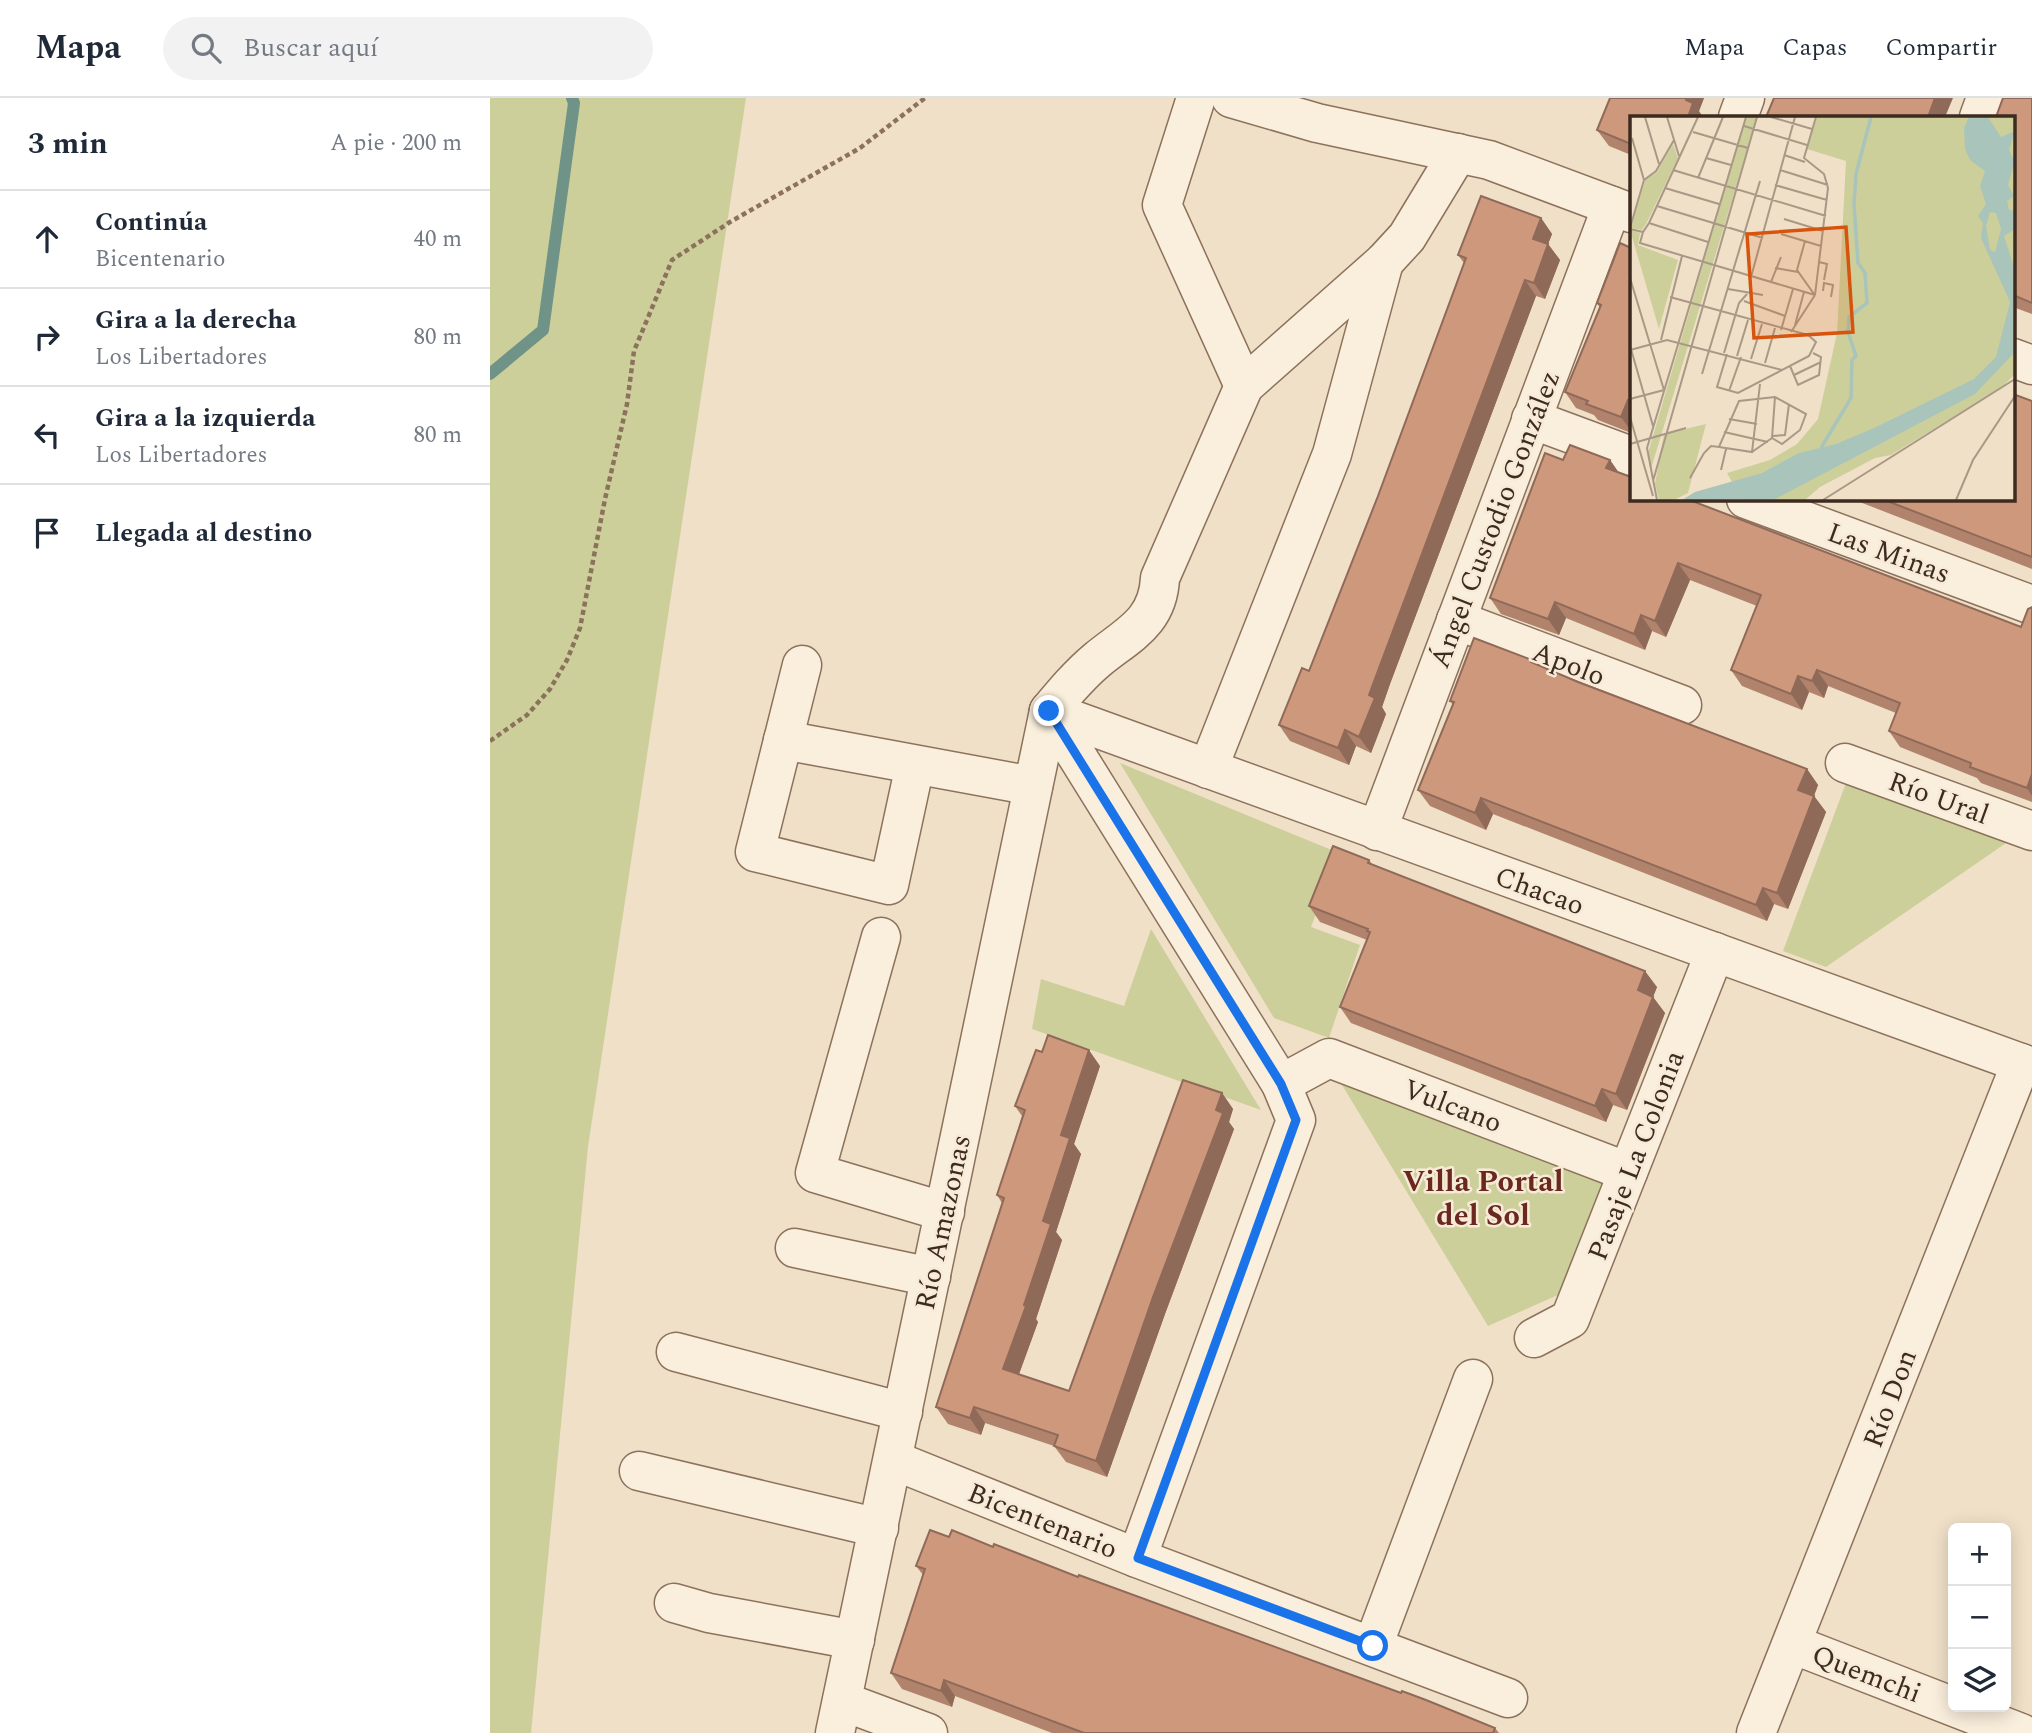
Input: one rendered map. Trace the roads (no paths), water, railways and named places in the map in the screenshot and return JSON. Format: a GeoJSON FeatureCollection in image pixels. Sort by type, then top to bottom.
{"type":"FeatureCollection","features":[{"type":"Feature","properties":{"kind":"street"},"geometry":{"type":"LineString","coordinates":[[1196,98],[1163,205],[1244,386]]}},
{"type":"Feature","properties":{"kind":"street"},"geometry":{"type":"LineString","coordinates":[[1231,98],[1317,123],[1474,157],[1621,210]]}},
{"type":"Feature","properties":{"kind":"street"},"geometry":{"type":"LineString","coordinates":[[1738,116],[1745,98]]}},
{"type":"Feature","properties":{"kind":"street"},"geometry":{"type":"LineString","coordinates":[[1979,116],[1986,98]]}},
{"type":"Feature","properties":{"kind":"street"},"geometry":{"type":"LineString","coordinates":[[1138,1558],[1296,1120],[1281,1084],[1049,711],[1096,661],[1138,629],[1150,615],[1157,598],[1160,578],[1244,386],[1384,262],[1474,157]]}},
{"type":"Feature","properties":{"kind":"street","name":"Ángel Custodio González"},"geometry":{"type":"LineString","coordinates":[[1377,831],[1531,419],[1621,210]]}},
{"type":"Feature","properties":{"kind":"street"},"geometry":{"type":"LineString","coordinates":[[1208,769],[1332,454],[1384,262]]}},
{"type":"Feature","properties":{"kind":"street"},"geometry":{"type":"LineString","coordinates":[[2014,358],[2032,365]]}},
{"type":"Feature","properties":{"kind":"street"},"geometry":{"type":"LineString","coordinates":[[1531,419],[1630,456]]}},
{"type":"Feature","properties":{"kind":"street","name":"Las Minas"},"geometry":{"type":"LineString","coordinates":[[1749,500],[2032,605]]}},
{"type":"Feature","properties":{"kind":"street","name":"Apolo"},"geometry":{"type":"LineString","coordinates":[[1456,620],[1682,705]]}},
{"type":"Feature","properties":{"kind":"street"},"geometry":{"type":"LineString","coordinates":[[802,666],[755,852],[889,885],[915,765]]}},
{"type":"Feature","properties":{"kind":"street","name":"Chacao"},"geometry":{"type":"LineString","coordinates":[[1049,711],[2026,1065]]}},
{"type":"Feature","properties":{"kind":"street","name":"Río Amazonas"},"geometry":{"type":"LineString","coordinates":[[839,1717],[1049,711]]}},
{"type":"Feature","properties":{"kind":"street"},"geometry":{"type":"LineString","coordinates":[[783,740],[1033,786]]}},
{"type":"Feature","properties":{"kind":"street","name":"Río Ural"},"geometry":{"type":"LineString","coordinates":[[1845,763],[2032,831]]}},
{"type":"Feature","properties":{"kind":"street"},"geometry":{"type":"LineString","coordinates":[[881,937],[816,1173],[944,1212]]}},
{"type":"Feature","properties":{"kind":"street","name":"Pasaje La Colonia"},"geometry":{"type":"LineString","coordinates":[[1534,1338],[1570,1319],[1715,952]]}},
{"type":"Feature","properties":{"kind":"street","name":"Vulcano"},"geometry":{"type":"LineString","coordinates":[[1281,1084],[1329,1058],[1628,1172]]}},
{"type":"Feature","properties":{"kind":"street","name":"Río Don"},"geometry":{"type":"LineString","coordinates":[[1756,1733],[2026,1065]]}},
{"type":"Feature","properties":{"kind":"street"},"geometry":{"type":"LineString","coordinates":[[794,1248],[931,1278]]}},
{"type":"Feature","properties":{"kind":"street"},"geometry":{"type":"LineString","coordinates":[[676,1352],[903,1412]]}},
{"type":"Feature","properties":{"kind":"street"},"geometry":{"type":"LineString","coordinates":[[1373,1646],[1473,1379]]}},
{"type":"Feature","properties":{"kind":"street","name":"Bicentenario"},"geometry":{"type":"LineString","coordinates":[[893,1460],[1138,1558],[1508,1698]]}},
{"type":"Feature","properties":{"kind":"street"},"geometry":{"type":"LineString","coordinates":[[639,1471],[878,1528]]}},
{"type":"Feature","properties":{"kind":"street"},"geometry":{"type":"LineString","coordinates":[[674,1603],[709,1613],[855,1640]]}},
{"type":"Feature","properties":{"kind":"street","name":"Quemchi"},"geometry":{"type":"LineString","coordinates":[[1792,1644],[2021,1733]]}},
{"type":"Feature","properties":{"kind":"street"},"geometry":{"type":"LineString","coordinates":[[839,1717],[928,1733]]}},
{"type":"Feature","properties":{"kind":"waterway"},"geometry":{"type":"LineString","coordinates":[[490,374],[543,330],[574,103],[572,98]]}},
{"type":"Feature","properties":{"kind":"district","name":"Villa Portal del Sol"},"geometry":{"type":"Point","coordinates":[1483,1198]}}]}
